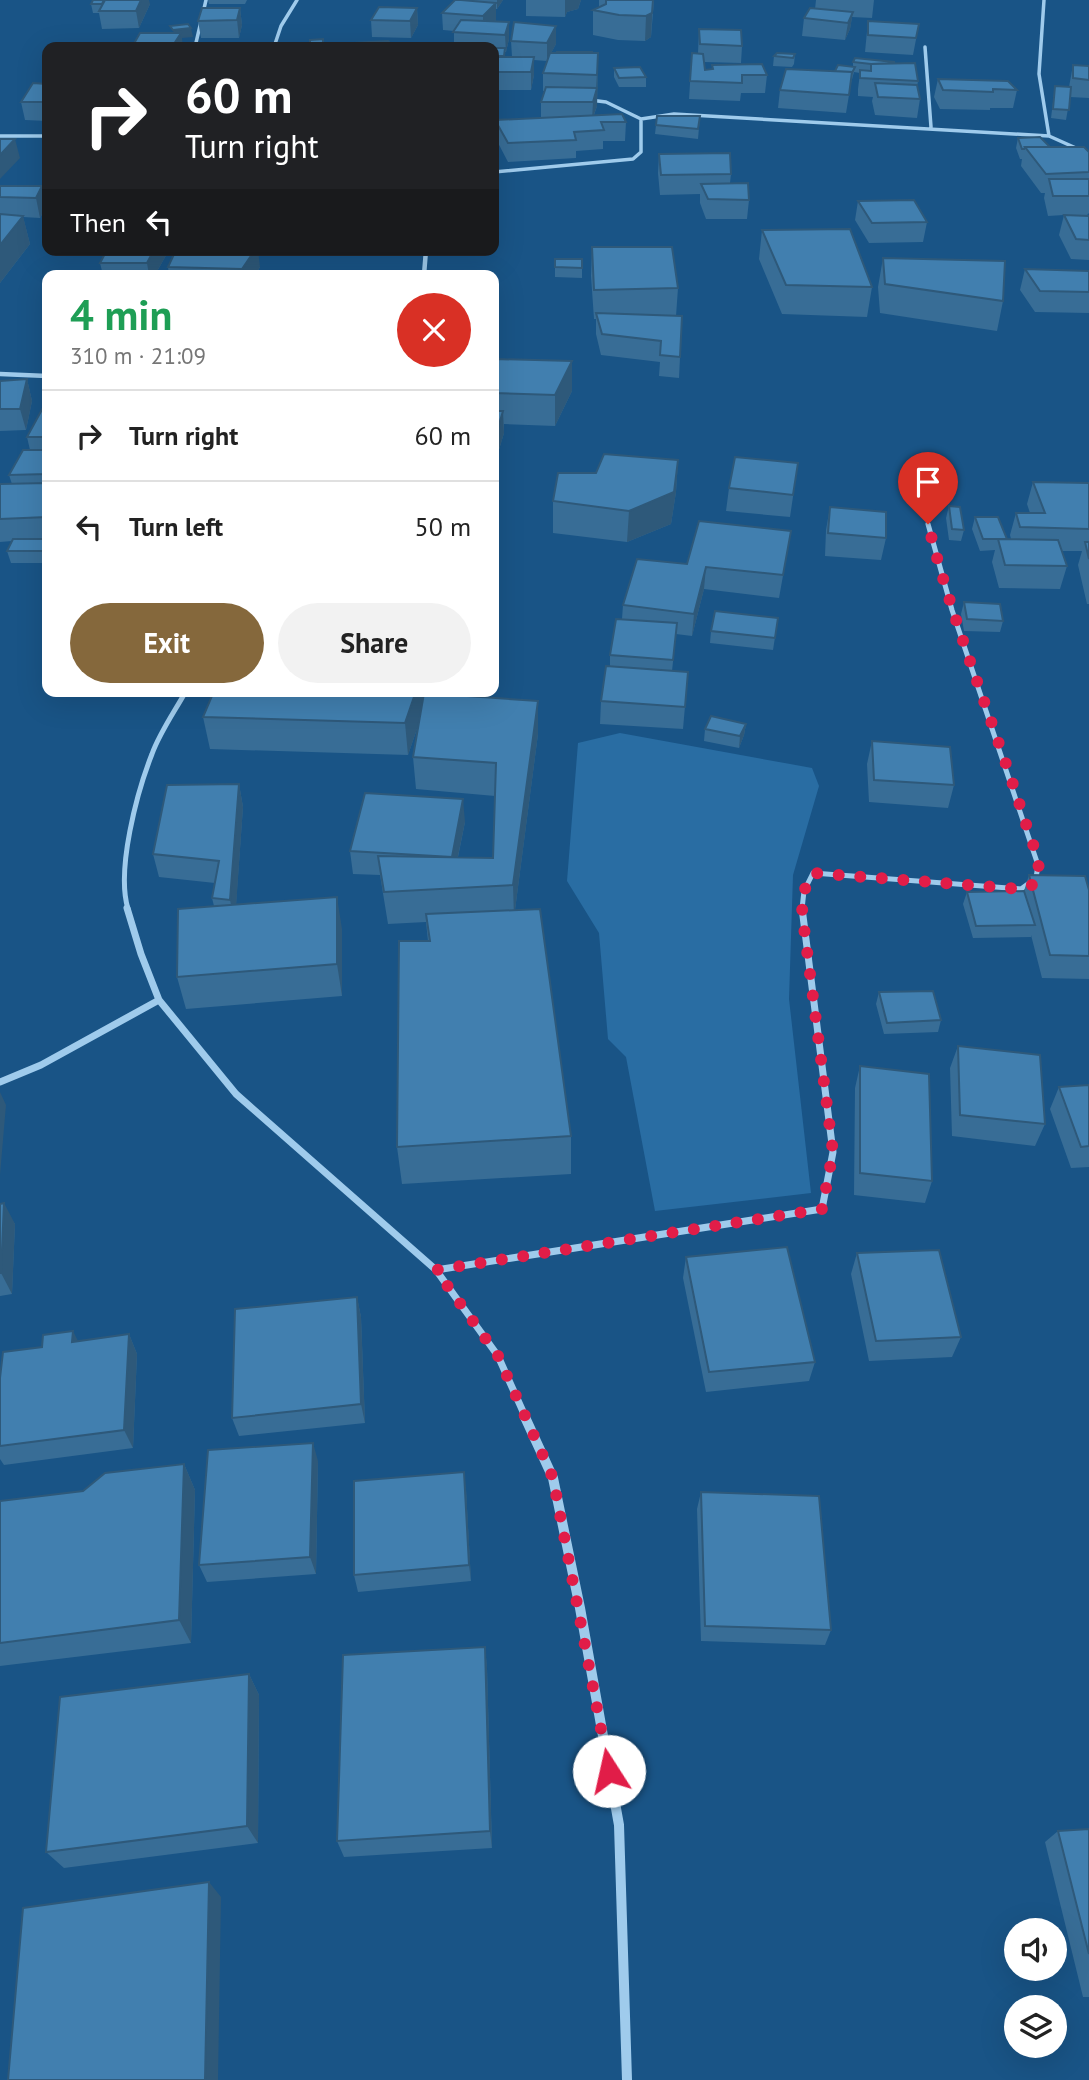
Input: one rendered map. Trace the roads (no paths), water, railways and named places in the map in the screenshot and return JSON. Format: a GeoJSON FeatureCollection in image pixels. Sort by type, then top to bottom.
{"type":"FeatureCollection","features":[{"type":"Feature","properties":{"kind":"street"},"geometry":{"type":"LineString","coordinates":[[195,42],[206,0]]}},
{"type":"Feature","properties":{"kind":"street"},"geometry":{"type":"LineString","coordinates":[[276,42],[281,26],[297,0]]}},
{"type":"Feature","properties":{"kind":"street"},"geometry":{"type":"LineString","coordinates":[[1044,0],[1040,74],[1049,136]]}},
{"type":"Feature","properties":{"kind":"street"},"geometry":{"type":"LineString","coordinates":[[926,47],[925,71],[932,127]]}},
{"type":"Feature","properties":{"kind":"street"},"geometry":{"type":"LineString","coordinates":[[578,100],[606,102],[641,120],[674,114],[702,115],[1049,136],[1089,154]]}},
{"type":"Feature","properties":{"kind":"street"},"geometry":{"type":"LineString","coordinates":[[499,172],[615,163],[633,159],[641,152],[641,120]]}},
{"type":"Feature","properties":{"kind":"street"},"geometry":{"type":"LineString","coordinates":[[0,136],[42,136]]}},
{"type":"Feature","properties":{"kind":"street"},"geometry":{"type":"LineString","coordinates":[[0,374],[42,376]]}},
{"type":"Feature","properties":{"kind":"street"},"geometry":{"type":"LineString","coordinates":[[436,1270],[822,1209],[833,1152],[802,912],[804,891],[813,873],[1021,889],[1032,885],[1038,878],[1035,853],[942,582],[928,524]]}},
{"type":"Feature","properties":{"kind":"street"},"geometry":{"type":"LineString","coordinates":[[183,697],[152,753],[129,833],[124,896],[159,1000],[236,1094],[436,1270],[498,1356],[553,1478],[580,1608],[619,1825],[627,2080]]}},
{"type":"Feature","properties":{"kind":"street"},"geometry":{"type":"LineString","coordinates":[[0,1082],[41,1065],[159,1000]]}}]}
